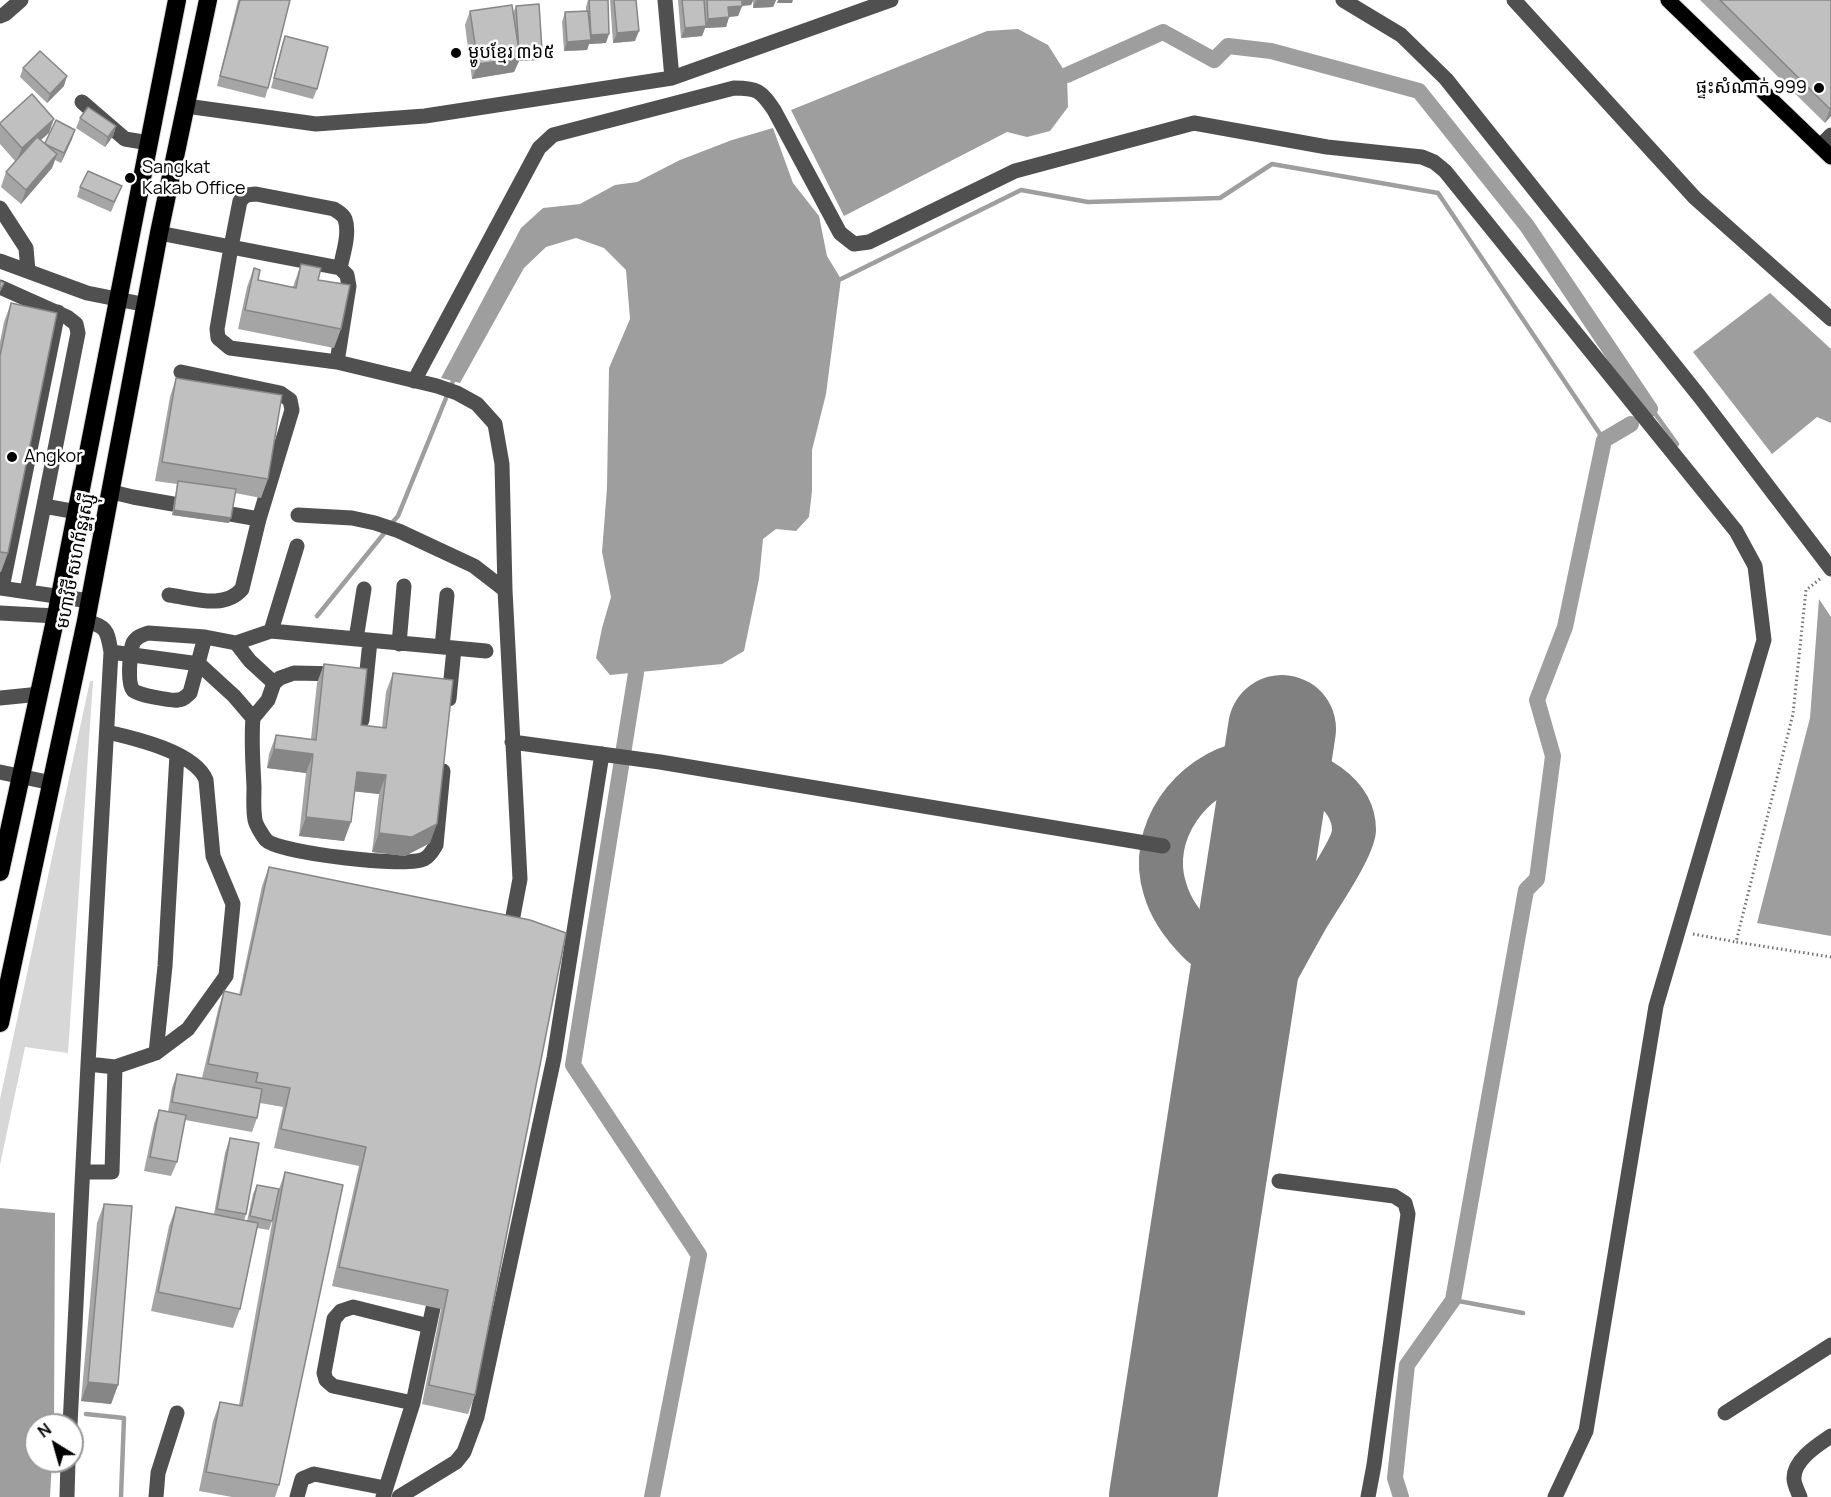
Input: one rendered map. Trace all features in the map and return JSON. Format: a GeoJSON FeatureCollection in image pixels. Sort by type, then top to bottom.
{"type":"FeatureCollection","features":[{"type":"Feature","properties":{"kind":"highway","name":"មហាវិថី សហព័ន្ធរុស្ស៊ី"},"geometry":{"type":"LineString","coordinates":[[0,869],[56,616],[177,0]]}},
{"type":"Feature","properties":{"kind":"highway","name":"មហាវិថី សហព័ន្ធរុស្ស៊ី"},"geometry":{"type":"LineString","coordinates":[[0,1023],[86,621],[159,233],[208,0]]}},
{"type":"Feature","properties":{"kind":"highway"},"geometry":{"type":"LineString","coordinates":[[56,616],[86,621]]}},
{"type":"Feature","properties":{"kind":"main road"},"geometry":{"type":"LineString","coordinates":[[1668,0],[1827,146]]}},
{"type":"Feature","properties":{"kind":"street"},"geometry":{"type":"LineString","coordinates":[[0,16],[21,0]]}},
{"type":"Feature","properties":{"kind":"street"},"geometry":{"type":"LineString","coordinates":[[665,0],[672,78]]}},
{"type":"Feature","properties":{"kind":"street"},"geometry":{"type":"LineString","coordinates":[[186,106],[316,124],[425,116],[672,78],[891,0]]}},
{"type":"Feature","properties":{"kind":"street"},"geometry":{"type":"LineString","coordinates":[[1343,0],[1401,35],[1446,79],[1700,397],[1827,573]]}},
{"type":"Feature","properties":{"kind":"street"},"geometry":{"type":"LineString","coordinates":[[1514,0],[1695,198],[1831,319]]}},
{"type":"Feature","properties":{"kind":"street"},"geometry":{"type":"LineString","coordinates":[[414,381],[539,148],[553,135],[734,88],[752,88],[764,94],[840,233],[854,244],[869,242],[1015,171],[1194,123],[1327,147],[1422,157],[1445,171],[1736,531],[1755,566],[1764,640],[1656,1006],[1586,1431],[1555,1497]]}},
{"type":"Feature","properties":{"kind":"street"},"geometry":{"type":"LineString","coordinates":[[82,102],[125,139],[149,143]]}},
{"type":"Feature","properties":{"kind":"street"},"geometry":{"type":"LineString","coordinates":[[340,268],[347,231],[345,219],[334,209],[256,194],[246,195],[240,201],[217,329],[218,338],[230,348],[337,362],[437,386],[457,393],[477,404],[495,424],[502,464],[505,590],[520,879],[508,937]]}},
{"type":"Feature","properties":{"kind":"street"},"geometry":{"type":"LineString","coordinates":[[0,208],[26,248],[28,271]]}},
{"type":"Feature","properties":{"kind":"street"},"geometry":{"type":"LineString","coordinates":[[159,233],[340,268],[347,275],[349,286],[337,362]]}},
{"type":"Feature","properties":{"kind":"street"},"geometry":{"type":"LineString","coordinates":[[0,261],[87,293],[147,305]]}},
{"type":"Feature","properties":{"kind":"street"},"geometry":{"type":"LineString","coordinates":[[0,287],[58,312],[76,324],[78,333],[27,591]]}},
{"type":"Feature","properties":{"kind":"street"},"geometry":{"type":"LineString","coordinates":[[58,312],[1,588],[90,600]]}},
{"type":"Feature","properties":{"kind":"street"},"geometry":{"type":"LineString","coordinates":[[169,595],[223,602],[235,597],[242,589],[259,519],[292,410],[290,400],[280,393],[181,372]]}},
{"type":"Feature","properties":{"kind":"street"},"geometry":{"type":"LineString","coordinates":[[40,399],[64,403]]}},
{"type":"Feature","properties":{"kind":"street"},"geometry":{"type":"LineString","coordinates":[[112,492],[259,519]]}},
{"type":"Feature","properties":{"kind":"street"},"geometry":{"type":"LineString","coordinates":[[44,506],[77,512]]}},
{"type":"Feature","properties":{"kind":"street"},"geometry":{"type":"LineString","coordinates":[[298,515],[352,518],[399,531],[474,566],[505,590]]}},
{"type":"Feature","properties":{"kind":"street"},"geometry":{"type":"LineString","coordinates":[[271,631],[297,546]]}},
{"type":"Feature","properties":{"kind":"street"},"geometry":{"type":"LineString","coordinates":[[399,644],[404,586]]}},
{"type":"Feature","properties":{"kind":"street"},"geometry":{"type":"LineString","coordinates":[[362,720],[364,589]]}},
{"type":"Feature","properties":{"kind":"street"},"geometry":{"type":"LineString","coordinates":[[447,595],[447,718]]}},
{"type":"Feature","properties":{"kind":"street"},"geometry":{"type":"LineString","coordinates":[[0,612],[56,616]]}},
{"type":"Feature","properties":{"kind":"street"},"geometry":{"type":"LineString","coordinates":[[71,1413],[111,652],[105,629],[101,625],[86,621]]}},
{"type":"Feature","properties":{"kind":"street"},"geometry":{"type":"LineString","coordinates":[[205,637],[190,693],[184,699],[177,701],[138,693],[132,689],[129,680],[134,643],[140,636],[148,633],[205,637],[236,643],[271,631],[486,651]]}},
{"type":"Feature","properties":{"kind":"street"},"geometry":{"type":"LineString","coordinates":[[236,643],[250,661],[274,683]]}},
{"type":"Feature","properties":{"kind":"street"},"geometry":{"type":"LineString","coordinates":[[111,652],[199,663],[234,696],[253,718]]}},
{"type":"Feature","properties":{"kind":"street"},"geometry":{"type":"LineString","coordinates":[[344,674],[294,673],[280,678],[274,683],[268,700],[253,718],[255,822],[266,840],[273,845],[293,851],[408,862],[423,860],[431,854],[436,845],[444,752]]}},
{"type":"Feature","properties":{"kind":"street"},"geometry":{"type":"LineString","coordinates":[[0,698],[40,694]]}},
{"type":"Feature","properties":{"kind":"street"},"geometry":{"type":"LineString","coordinates":[[88,1064],[115,1067],[156,1053],[188,1029],[226,976],[233,904],[213,856],[206,780],[198,766],[177,753],[107,732]]}},
{"type":"Feature","properties":{"kind":"street"},"geometry":{"type":"LineString","coordinates":[[512,742],[660,762],[1162,846]]}},
{"type":"Feature","properties":{"kind":"street"},"geometry":{"type":"LineString","coordinates":[[156,1053],[165,966],[177,753]]}},
{"type":"Feature","properties":{"kind":"street"},"geometry":{"type":"LineString","coordinates":[[399,1497],[456,1462],[464,1452],[477,1417],[554,1058],[602,754]]}},
{"type":"Feature","properties":{"kind":"street"},"geometry":{"type":"LineString","coordinates":[[0,772],[52,783]]}},
{"type":"Feature","properties":{"kind":"street"},"geometry":{"type":"LineString","coordinates":[[84,1172],[112,1172],[115,1067]]}},
{"type":"Feature","properties":{"kind":"street"},"geometry":{"type":"LineString","coordinates":[[1279,1181],[1394,1196],[1405,1203],[1408,1214],[1368,1497]]}},
{"type":"Feature","properties":{"kind":"street"},"geometry":{"type":"LineString","coordinates":[[413,1403],[333,1386],[326,1380],[324,1373],[334,1319],[342,1311],[352,1308],[429,1326]]}},
{"type":"Feature","properties":{"kind":"street"},"geometry":{"type":"LineString","coordinates":[[297,1497],[302,1479],[314,1474],[384,1493],[413,1403],[433,1308]]}},
{"type":"Feature","properties":{"kind":"street"},"geometry":{"type":"LineString","coordinates":[[1725,1413],[1831,1345]]}},
{"type":"Feature","properties":{"kind":"street"},"geometry":{"type":"LineString","coordinates":[[156,1497],[158,1473],[177,1413]]}},
{"type":"Feature","properties":{"kind":"street"},"geometry":{"type":"LineString","coordinates":[[1800,1497],[1793,1478],[1798,1465],[1831,1436]]}},
{"type":"Feature","properties":{"kind":"street"},"geometry":{"type":"LineString","coordinates":[[67,1497],[68,1473]]}},
{"type":"Feature","properties":{"kind":"path"},"geometry":{"type":"LineString","coordinates":[[1736,942],[1792,714],[1806,590],[1827,573]]}},
{"type":"Feature","properties":{"kind":"path"},"geometry":{"type":"LineString","coordinates":[[1679,931],[1831,957]]}},
{"type":"Feature","properties":{"kind":"shaded area"},"geometry":{"type":"Polygon","coordinates":[[[1018,29],[1048,45],[1067,75],[1068,107],[1050,131],[1027,137],[1007,132],[844,216],[791,110],[987,31],[1018,29]]]}},
{"type":"Feature","properties":{"kind":"shaded area"},"geometry":{"type":"Polygon","coordinates":[[[773,128],[793,183],[819,216],[827,256],[841,279],[826,394],[812,450],[812,491],[809,517],[796,531],[776,529],[763,539],[759,579],[744,651],[722,664],[610,675],[596,658],[611,597],[602,552],[607,488],[609,368],[630,319],[626,270],[604,248],[576,238],[546,247],[524,268],[460,383],[441,378],[521,228],[543,208],[580,204],[615,185],[637,182],[680,160],[732,140],[773,128]]]}},
{"type":"Feature","properties":{"kind":"shaded area"},"geometry":{"type":"Polygon","coordinates":[[[1770,293],[1831,349],[1831,423],[1817,417],[1772,454],[1693,352],[1770,293]]]}},
{"type":"Feature","properties":{"kind":"shaded area"},"geometry":{"type":"Polygon","coordinates":[[[1819,599],[1831,617],[1831,936],[1757,923],[1810,718],[1819,599]]]}},
{"type":"Feature","properties":{"kind":"shaded area"},"geometry":{"type":"Polygon","coordinates":[[[90,681],[93,681],[68,1053],[25,1047],[0,1165],[0,1099],[90,681]]]}},
{"type":"Feature","properties":{"kind":"shaded area"},"geometry":{"type":"Polygon","coordinates":[[[0,1208],[55,1213],[54,1413],[24,1413],[24,1473],[51,1473],[50,1497],[0,1497],[0,1208]]]}},
{"type":"Feature","properties":{"kind":"building"},"geometry":{"type":"Polygon","coordinates":[[[240,0],[290,0],[268,88],[220,76],[240,0]]]}},
{"type":"Feature","properties":{"kind":"building"},"geometry":{"type":"Polygon","coordinates":[[[589,0],[608,0],[609,34],[591,35],[589,0]]]}},
{"type":"Feature","properties":{"kind":"building"},"geometry":{"type":"Polygon","coordinates":[[[614,0],[636,0],[639,31],[617,33],[614,0]]]}},
{"type":"Feature","properties":{"kind":"building"},"geometry":{"type":"Polygon","coordinates":[[[682,0],[704,0],[706,26],[685,28],[682,0]]]}},
{"type":"Feature","properties":{"kind":"building"},"geometry":{"type":"Polygon","coordinates":[[[707,0],[742,0],[742,6],[728,7],[729,17],[708,19],[707,0]]]}},
{"type":"Feature","properties":{"kind":"building"},"geometry":{"type":"Polygon","coordinates":[[[1720,0],[1831,0],[1831,108],[1830,109],[1720,0]]]}},
{"type":"Feature","properties":{"kind":"building"},"geometry":{"type":"Polygon","coordinates":[[[539,4],[542,50],[519,52],[516,6],[539,4]]]}},
{"type":"Feature","properties":{"kind":"building"},"geometry":{"type":"Polygon","coordinates":[[[512,5],[520,58],[478,64],[470,11],[512,5]]]}},
{"type":"Feature","properties":{"kind":"building"},"geometry":{"type":"Polygon","coordinates":[[[588,11],[591,40],[567,42],[565,12],[588,11]]]}},
{"type":"Feature","properties":{"kind":"building"},"geometry":{"type":"Polygon","coordinates":[[[285,36],[328,47],[317,89],[274,78],[285,36]]]}},
{"type":"Feature","properties":{"kind":"building"},"geometry":{"type":"Polygon","coordinates":[[[40,51],[67,76],[50,94],[23,68],[40,51]]]}},
{"type":"Feature","properties":{"kind":"building"},"geometry":{"type":"Polygon","coordinates":[[[32,94],[54,119],[22,148],[0,123],[32,94]]]}},
{"type":"Feature","properties":{"kind":"building"},"geometry":{"type":"Polygon","coordinates":[[[88,107],[116,126],[108,137],[80,118],[88,107]]]}},
{"type":"Feature","properties":{"kind":"building"},"geometry":{"type":"Polygon","coordinates":[[[56,120],[75,130],[64,153],[45,143],[56,120]]]}},
{"type":"Feature","properties":{"kind":"building"},"geometry":{"type":"Polygon","coordinates":[[[37,137],[57,154],[26,190],[6,172],[37,137]]]}},
{"type":"Feature","properties":{"kind":"building"},"geometry":{"type":"Polygon","coordinates":[[[88,171],[122,186],[114,202],[80,187],[88,171]]]}},
{"type":"Feature","properties":{"kind":"building"},"geometry":{"type":"Polygon","coordinates":[[[301,264],[321,268],[318,280],[350,285],[341,329],[245,310],[254,268],[260,270],[258,280],[296,288],[301,264]]]}},
{"type":"Feature","properties":{"kind":"building","name":"Angkor"},"geometry":{"type":"Polygon","coordinates":[[[11,303],[57,313],[8,553],[0,552],[0,356],[11,303]]]}},
{"type":"Feature","properties":{"kind":"building"},"geometry":{"type":"Polygon","coordinates":[[[176,378],[282,395],[268,479],[162,462],[176,378]]]}},
{"type":"Feature","properties":{"kind":"building"},"geometry":{"type":"Polygon","coordinates":[[[178,481],[236,489],[231,518],[174,510],[178,481]]]}},
{"type":"Feature","properties":{"kind":"building"},"geometry":{"type":"Polygon","coordinates":[[[324,664],[367,669],[361,725],[386,728],[393,673],[453,680],[437,824],[412,837],[379,833],[386,775],[357,772],[351,822],[306,817],[313,754],[274,749],[276,735],[316,740],[324,664]]]}},
{"type":"Feature","properties":{"kind":"building"},"geometry":{"type":"Polygon","coordinates":[[[269,867],[530,920],[566,933],[475,1395],[429,1385],[448,1290],[339,1267],[366,1147],[281,1129],[290,1088],[256,1082],[258,1073],[208,1064],[224,991],[241,995],[269,867]]]}},
{"type":"Feature","properties":{"kind":"building"},"geometry":{"type":"Polygon","coordinates":[[[177,1074],[262,1089],[257,1118],[172,1102],[177,1074]]]}},
{"type":"Feature","properties":{"kind":"building"},"geometry":{"type":"Polygon","coordinates":[[[159,1110],[186,1115],[177,1162],[150,1157],[159,1110]]]}},
{"type":"Feature","properties":{"kind":"building"},"geometry":{"type":"Polygon","coordinates":[[[230,1138],[259,1143],[246,1214],[217,1209],[230,1138]]]}},
{"type":"Feature","properties":{"kind":"building"},"geometry":{"type":"Polygon","coordinates":[[[285,1172],[343,1185],[279,1485],[206,1472],[220,1402],[242,1406],[285,1172]]]}},
{"type":"Feature","properties":{"kind":"building"},"geometry":{"type":"Polygon","coordinates":[[[257,1185],[279,1189],[272,1221],[250,1216],[257,1185]]]}},
{"type":"Feature","properties":{"kind":"building"},"geometry":{"type":"Polygon","coordinates":[[[104,1204],[132,1206],[118,1385],[88,1382],[104,1204]]]}},
{"type":"Feature","properties":{"kind":"building"},"geometry":{"type":"Polygon","coordinates":[[[176,1207],[258,1223],[240,1309],[158,1292],[176,1207]]]}},
{"type":"Feature","properties":{"kind":"waterway"},"geometry":{"type":"LineString","coordinates":[[1067,75],[1163,32],[1214,60],[1228,46],[1271,51],[1419,91],[1527,226],[1650,409]]}},
{"type":"Feature","properties":{"kind":"waterway"},"geometry":{"type":"LineString","coordinates":[[841,279],[1021,190],[1088,202],[1220,198],[1272,164],[1438,193],[1604,440]]}},
{"type":"Feature","properties":{"kind":"waterway"},"geometry":{"type":"LineString","coordinates":[[391,524],[398,516],[453,381]]}},
{"type":"Feature","properties":{"kind":"waterway"},"geometry":{"type":"LineString","coordinates":[[1651,408],[1677,444]]}},
{"type":"Feature","properties":{"kind":"waterway"},"geometry":{"type":"LineString","coordinates":[[1401,1497],[1395,1478],[1407,1365],[1453,1300],[1526,890],[1537,879],[1553,756],[1537,700],[1565,627],[1604,440],[1631,424]]}},
{"type":"Feature","properties":{"kind":"waterway"},"geometry":{"type":"LineString","coordinates":[[317,616],[386,531]]}},
{"type":"Feature","properties":{"kind":"waterway"},"geometry":{"type":"LineString","coordinates":[[636,673],[573,1065],[699,1255],[652,1497]]}},
{"type":"Feature","properties":{"kind":"waterway"},"geometry":{"type":"LineString","coordinates":[[1453,1300],[1523,1313]]}},
{"type":"Feature","properties":{"kind":"waterway"},"geometry":{"type":"LineString","coordinates":[[86,1414],[124,1418],[121,1497]]}},
{"type":"Feature","properties":{"kind":"taxiway"},"geometry":{"type":"LineString","coordinates":[[1232,1053],[1309,914],[1328,885],[1348,848],[1354,830],[1350,810],[1333,789],[1309,774],[1289,766],[1267,762],[1246,763],[1226,769],[1208,779],[1191,793],[1178,809],[1168,827],[1162,847],[1161,868],[1171,904],[1188,930],[1221,964],[1234,1035]]}},
{"type":"Feature","properties":{"kind":"runway"},"geometry":{"type":"LineString","coordinates":[[1163,1497],[1282,729]]}},
{"type":"Feature","properties":{"kind":"place","name":"ម្ហូបខ្មែរ ៣៦៥"},"geometry":{"type":"Point","coordinates":[456,53]}},
{"type":"Feature","properties":{"kind":"place","name":"ផ្ទះសំណាក់ 999"},"geometry":{"type":"Point","coordinates":[1819,88]}},
{"type":"Feature","properties":{"kind":"place","name":"Sangkat Kakab Office"},"geometry":{"type":"Point","coordinates":[130,178]}},
{"type":"Feature","properties":{"kind":"place","name":"Angkor"},"geometry":{"type":"Point","coordinates":[12,457]}}]}
